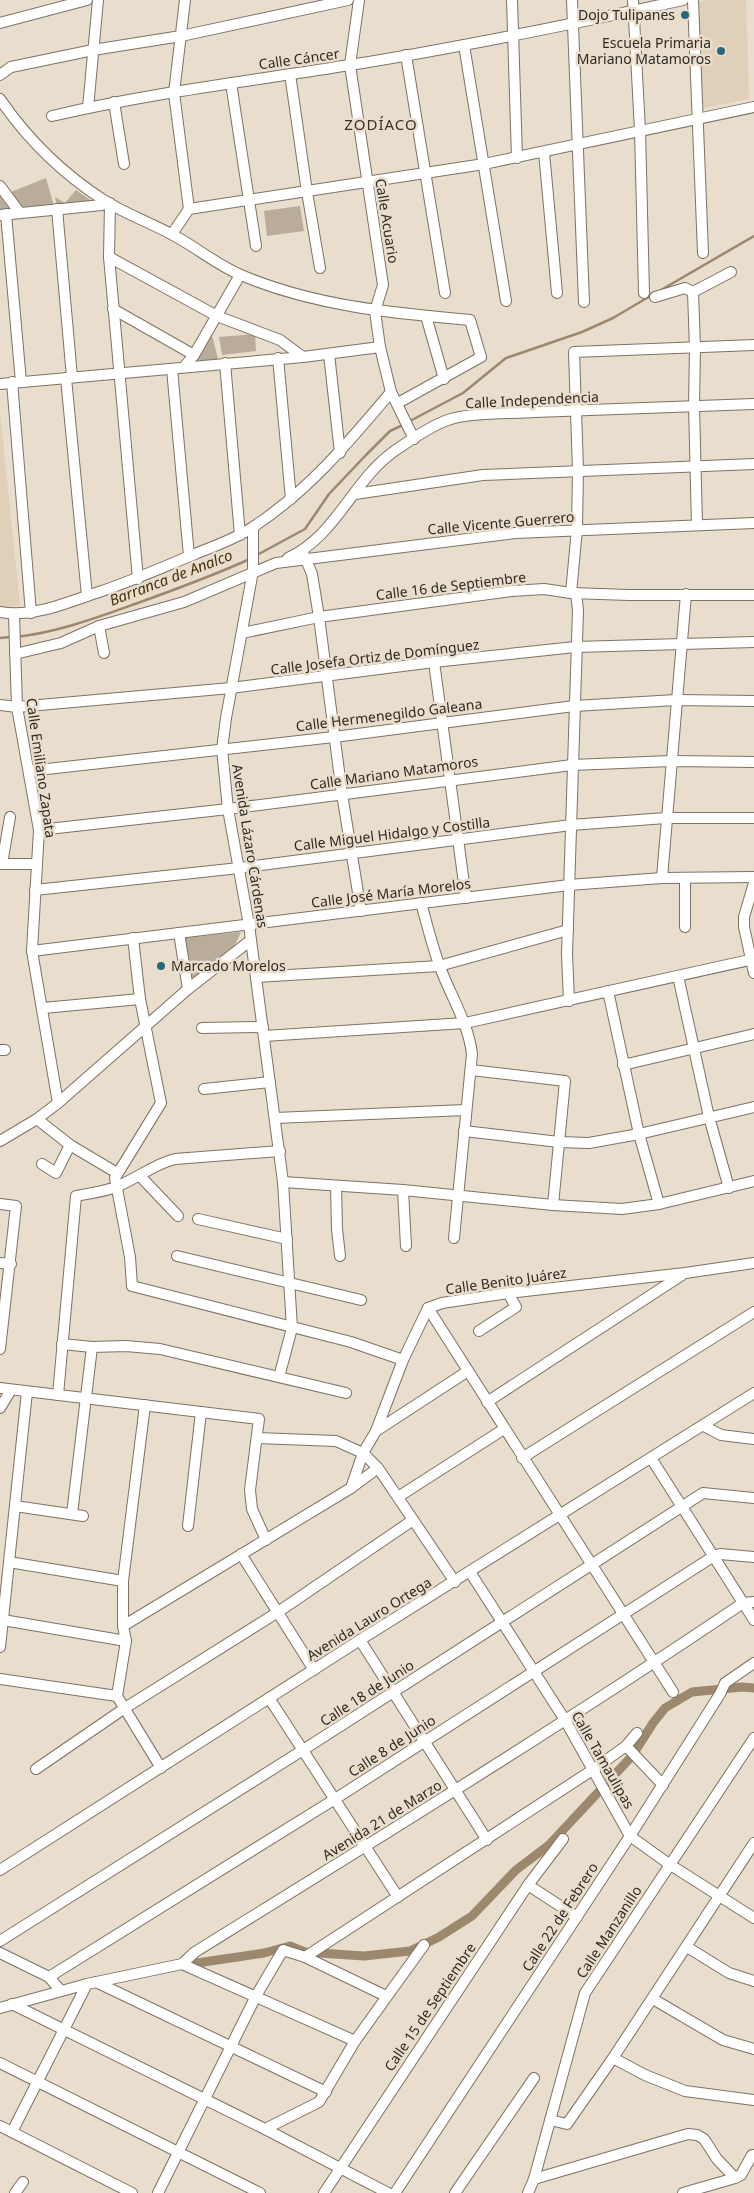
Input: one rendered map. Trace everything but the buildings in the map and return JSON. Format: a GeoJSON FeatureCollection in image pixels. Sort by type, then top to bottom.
{"type":"FeatureCollection","features":[{"type":"Feature","properties":{"kind":"street"},"geometry":{"type":"LineString","coordinates":[[0,23],[87,0]]}},
{"type":"Feature","properties":{"kind":"street"},"geometry":{"type":"LineString","coordinates":[[88,108],[98,0]]}},
{"type":"Feature","properties":{"kind":"street"},"geometry":{"type":"LineString","coordinates":[[172,234],[189,209],[174,92],[185,0]]}},
{"type":"Feature","properties":{"kind":"street"},"geometry":{"type":"LineString","coordinates":[[0,75],[11,67],[93,50],[182,36],[348,0]]}},
{"type":"Feature","properties":{"kind":"street","name":"Calle Acuario"},"geometry":{"type":"LineString","coordinates":[[359,0],[350,65],[383,285],[375,311],[380,347],[391,392],[413,435]]}},
{"type":"Feature","properties":{"kind":"street"},"geometry":{"type":"LineString","coordinates":[[512,0],[517,158]]}},
{"type":"Feature","properties":{"kind":"street"},"geometry":{"type":"LineString","coordinates":[[572,0],[584,302]]}},
{"type":"Feature","properties":{"kind":"street"},"geometry":{"type":"LineString","coordinates":[[633,0],[640,130],[644,293]]}},
{"type":"Feature","properties":{"kind":"street","name":"Calle Cáncer"},"geometry":{"type":"LineString","coordinates":[[52,116],[114,102],[350,65],[514,36],[684,0]]}},
{"type":"Feature","properties":{"kind":"street"},"geometry":{"type":"LineString","coordinates":[[693,0],[703,253]]}},
{"type":"Feature","properties":{"kind":"street"},"geometry":{"type":"LineString","coordinates":[[464,45],[506,301]]}},
{"type":"Feature","properties":{"kind":"street"},"geometry":{"type":"LineString","coordinates":[[406,55],[445,294]]}},
{"type":"Feature","properties":{"kind":"street"},"geometry":{"type":"LineString","coordinates":[[290,74],[320,268]]}},
{"type":"Feature","properties":{"kind":"street"},"geometry":{"type":"LineString","coordinates":[[231,83],[256,246]]}},
{"type":"Feature","properties":{"kind":"street"},"geometry":{"type":"LineString","coordinates":[[0,99],[17,124],[51,160],[108,202],[172,234],[240,275],[300,295],[375,311],[470,320],[481,357],[400,407]]}},
{"type":"Feature","properties":{"kind":"street"},"geometry":{"type":"LineString","coordinates":[[114,102],[124,164]]}},
{"type":"Feature","properties":{"kind":"street"},"geometry":{"type":"LineString","coordinates":[[189,209],[484,164],[754,107]]}},
{"type":"Feature","properties":{"kind":"street"},"geometry":{"type":"LineString","coordinates":[[544,152],[557,293]]}},
{"type":"Feature","properties":{"kind":"street"},"geometry":{"type":"LineString","coordinates":[[0,186],[20,213]]}},
{"type":"Feature","properties":{"kind":"street"},"geometry":{"type":"LineString","coordinates":[[31,613],[3,214],[102,205],[108,202]]}},
{"type":"Feature","properties":{"kind":"street"},"geometry":{"type":"LineString","coordinates":[[108,202],[109,257],[118,373],[138,579]]}},
{"type":"Feature","properties":{"kind":"street"},"geometry":{"type":"LineString","coordinates":[[57,209],[86,596]]}},
{"type":"Feature","properties":{"kind":"street"},"geometry":{"type":"LineString","coordinates":[[109,257],[217,316],[280,340],[303,357]]}},
{"type":"Feature","properties":{"kind":"street"},"geometry":{"type":"LineString","coordinates":[[693,292],[731,272]]}},
{"type":"Feature","properties":{"kind":"street"},"geometry":{"type":"LineString","coordinates":[[184,368],[194,355],[240,275]]}},
{"type":"Feature","properties":{"kind":"street"},"geometry":{"type":"LineString","coordinates":[[654,297],[685,288],[693,292]]}},
{"type":"Feature","properties":{"kind":"street"},"geometry":{"type":"LineString","coordinates":[[693,292],[697,524]]}},
{"type":"Feature","properties":{"kind":"street"},"geometry":{"type":"LineString","coordinates":[[113,309],[194,355]]}},
{"type":"Feature","properties":{"kind":"street"},"geometry":{"type":"LineString","coordinates":[[426,316],[444,379]]}},
{"type":"Feature","properties":{"kind":"street"},"geometry":{"type":"LineString","coordinates":[[570,1001],[567,954],[575,647],[578,610],[574,593],[578,470],[574,352],[754,345]]}},
{"type":"Feature","properties":{"kind":"street"},"geometry":{"type":"LineString","coordinates":[[0,384],[303,357],[380,347]]}},
{"type":"Feature","properties":{"kind":"street"},"geometry":{"type":"LineString","coordinates":[[330,354],[340,453]]}},
{"type":"Feature","properties":{"kind":"street"},"geometry":{"type":"LineString","coordinates":[[278,358],[291,499]]}},
{"type":"Feature","properties":{"kind":"street"},"geometry":{"type":"LineString","coordinates":[[225,363],[240,535]]}},
{"type":"Feature","properties":{"kind":"street"},"geometry":{"type":"LineString","coordinates":[[172,368],[189,556]]}},
{"type":"Feature","properties":{"kind":"street"},"geometry":{"type":"LineString","coordinates":[[0,612],[14,615],[31,613],[86,596],[138,579],[253,530],[291,499],[340,453],[391,392]]}},
{"type":"Feature","properties":{"kind":"street","name":"Calle Independencia"},"geometry":{"type":"LineString","coordinates":[[304,555],[333,522],[370,474],[392,453],[413,435],[445,421],[461,416],[754,404]]}},
{"type":"Feature","properties":{"kind":"street"},"geometry":{"type":"LineString","coordinates":[[355,494],[483,475],[754,464]]}},
{"type":"Feature","properties":{"kind":"street","name":"Calle Vicente Guerrero"},"geometry":{"type":"LineString","coordinates":[[15,649],[61,643],[99,626],[184,602],[254,568],[304,555],[515,533],[754,523]]}},
{"type":"Feature","properties":{"kind":"street","name":"Avenida Lázaro Cárdenas"},"geometry":{"type":"LineString","coordinates":[[0,1141],[37,1119],[58,1103],[188,989],[251,940],[228,809],[222,749],[231,688],[254,568],[253,530]]}},
{"type":"Feature","properties":{"kind":"street"},"geometry":{"type":"LineString","coordinates":[[304,555],[312,574],[319,617],[342,794],[361,911]]}},
{"type":"Feature","properties":{"kind":"street","name":"Calle 16 de Septiembre"},"geometry":{"type":"LineString","coordinates":[[242,632],[319,617],[512,591],[544,589],[574,593],[754,594]]}},
{"type":"Feature","properties":{"kind":"street"},"geometry":{"type":"LineString","coordinates":[[662,878],[686,594]]}},
{"type":"Feature","properties":{"kind":"street","name":"Calle Emiliano Zapata"},"geometry":{"type":"LineString","coordinates":[[14,615],[17,708],[38,830],[32,952],[58,1103]]}},
{"type":"Feature","properties":{"kind":"street"},"geometry":{"type":"LineString","coordinates":[[99,626],[104,653]]}},
{"type":"Feature","properties":{"kind":"street","name":"Calle Josefa Ortiz de Domínguez"},"geometry":{"type":"LineString","coordinates":[[0,705],[17,708],[231,688],[434,662],[575,647],[754,642]]}},
{"type":"Feature","properties":{"kind":"street"},"geometry":{"type":"LineString","coordinates":[[434,662],[466,898]]}},
{"type":"Feature","properties":{"kind":"street","name":"Calle Hermenegildo Galeana"},"geometry":{"type":"LineString","coordinates":[[29,771],[334,737],[574,706],[676,700],[754,701]]}},
{"type":"Feature","properties":{"kind":"street","name":"Calle Mariano Matamoros"},"geometry":{"type":"LineString","coordinates":[[38,830],[228,809],[572,765],[671,760],[754,762]]}},
{"type":"Feature","properties":{"kind":"street"},"geometry":{"type":"LineString","coordinates":[[10,817],[1,864],[37,864]]}},
{"type":"Feature","properties":{"kind":"street","name":"Calle Miguel Hidalgo y Costilla"},"geometry":{"type":"LineString","coordinates":[[35,890],[239,868],[458,838],[571,825],[666,818],[754,818]]}},
{"type":"Feature","properties":{"kind":"street","name":"Calle José María Morelos"},"geometry":{"type":"LineString","coordinates":[[32,952],[569,885],[662,878],[754,877]]}},
{"type":"Feature","properties":{"kind":"street"},"geometry":{"type":"LineString","coordinates":[[685,878],[685,927]]}},
{"type":"Feature","properties":{"kind":"street"},"geometry":{"type":"LineString","coordinates":[[753,888],[744,917],[744,927],[753,959],[754,973]]}},
{"type":"Feature","properties":{"kind":"street"},"geometry":{"type":"LineString","coordinates":[[421,903],[439,966],[470,1037],[471,1070],[454,1238]]}},
{"type":"Feature","properties":{"kind":"street"},"geometry":{"type":"LineString","coordinates":[[256,977],[439,966],[568,930]]}},
{"type":"Feature","properties":{"kind":"street"},"geometry":{"type":"LineString","coordinates":[[179,933],[188,989]]}},
{"type":"Feature","properties":{"kind":"street"},"geometry":{"type":"LineString","coordinates":[[133,938],[140,999],[161,1103],[115,1178],[130,1257],[132,1286],[351,1342],[403,1360]]}},
{"type":"Feature","properties":{"kind":"street"},"geometry":{"type":"LineString","coordinates":[[251,940],[280,1151],[290,1283],[292,1328],[279,1377]]}},
{"type":"Feature","properties":{"kind":"street"},"geometry":{"type":"LineString","coordinates":[[202,1028],[263,1032],[465,1023],[753,959]]}},
{"type":"Feature","properties":{"kind":"street"},"geometry":{"type":"LineString","coordinates":[[678,976],[709,1117],[729,1188]]}},
{"type":"Feature","properties":{"kind":"street"},"geometry":{"type":"LineString","coordinates":[[608,991],[639,1134],[659,1204]]}},
{"type":"Feature","properties":{"kind":"street"},"geometry":{"type":"LineString","coordinates":[[43,1008],[140,999]]}},
{"type":"Feature","properties":{"kind":"street"},"geometry":{"type":"LineString","coordinates":[[623,1065],[754,1034]]}},
{"type":"Feature","properties":{"kind":"street"},"geometry":{"type":"LineString","coordinates":[[471,1070],[565,1081],[553,1205]]}},
{"type":"Feature","properties":{"kind":"street"},"geometry":{"type":"LineString","coordinates":[[204,1089],[270,1082]]}},
{"type":"Feature","properties":{"kind":"street"},"geometry":{"type":"LineString","coordinates":[[464,1131],[559,1142],[589,1143],[639,1134],[754,1106]]}},
{"type":"Feature","properties":{"kind":"street"},"geometry":{"type":"LineString","coordinates":[[275,1118],[466,1110]]}},
{"type":"Feature","properties":{"kind":"street"},"geometry":{"type":"LineString","coordinates":[[37,1119],[70,1145],[117,1173]]}},
{"type":"Feature","properties":{"kind":"street"},"geometry":{"type":"LineString","coordinates":[[42,1164],[56,1173],[70,1145]]}},
{"type":"Feature","properties":{"kind":"street"},"geometry":{"type":"LineString","coordinates":[[58,1395],[76,1196],[116,1187],[140,1176],[162,1162],[175,1159],[280,1151]]}},
{"type":"Feature","properties":{"kind":"street"},"geometry":{"type":"LineString","coordinates":[[140,1176],[178,1216]]}},
{"type":"Feature","properties":{"kind":"street"},"geometry":{"type":"LineString","coordinates":[[283,1182],[403,1190],[553,1205],[622,1208],[659,1204],[754,1181]]}},
{"type":"Feature","properties":{"kind":"street"},"geometry":{"type":"LineString","coordinates":[[336,1186],[340,1256]]}},
{"type":"Feature","properties":{"kind":"street"},"geometry":{"type":"LineString","coordinates":[[403,1190],[406,1246]]}},
{"type":"Feature","properties":{"kind":"street"},"geometry":{"type":"LineString","coordinates":[[0,1204],[16,1206],[5,1264],[0,1349]]}},
{"type":"Feature","properties":{"kind":"street"},"geometry":{"type":"LineString","coordinates":[[198,1219],[287,1239]]}},
{"type":"Feature","properties":{"kind":"street"},"geometry":{"type":"LineString","coordinates":[[177,1256],[361,1300]]}},
{"type":"Feature","properties":{"kind":"street","name":"Calle Benito Juárez"},"geometry":{"type":"LineString","coordinates":[[428,1308],[442,1303],[508,1292],[685,1273],[754,1263]]}},
{"type":"Feature","properties":{"kind":"street"},"geometry":{"type":"LineString","coordinates":[[487,1402],[685,1273]]}},
{"type":"Feature","properties":{"kind":"street"},"geometry":{"type":"LineString","coordinates":[[479,1331],[516,1307],[508,1292]]}},
{"type":"Feature","properties":{"kind":"street"},"geometry":{"type":"LineString","coordinates":[[351,1488],[363,1453],[376,1431],[403,1360],[428,1308]]}},
{"type":"Feature","properties":{"kind":"street"},"geometry":{"type":"LineString","coordinates":[[428,1308],[672,1692]]}},
{"type":"Feature","properties":{"kind":"street"},"geometry":{"type":"LineString","coordinates":[[522,1458],[754,1312]]}},
{"type":"Feature","properties":{"kind":"street"},"geometry":{"type":"LineString","coordinates":[[62,1344],[160,1349],[346,1393]]}},
{"type":"Feature","properties":{"kind":"street"},"geometry":{"type":"LineString","coordinates":[[15,1506],[78,1515],[92,1347]]}},
{"type":"Feature","properties":{"kind":"street"},"geometry":{"type":"LineString","coordinates":[[376,1431],[468,1372]]}},
{"type":"Feature","properties":{"kind":"street"},"geometry":{"type":"LineString","coordinates":[[0,1408],[5,1389],[259,1418],[250,1490],[252,1509],[266,1540]]}},
{"type":"Feature","properties":{"kind":"street"},"geometry":{"type":"LineString","coordinates":[[0,1647],[27,1392]]}},
{"type":"Feature","properties":{"kind":"street","name":"Avenida Lauro Ortega"},"geometry":{"type":"LineString","coordinates":[[0,1870],[360,1640],[754,1393]]}},
{"type":"Feature","properties":{"kind":"street"},"geometry":{"type":"LineString","coordinates":[[117,1696],[126,1641],[118,1581],[125,1570],[144,1405]]}},
{"type":"Feature","properties":{"kind":"street"},"geometry":{"type":"LineString","coordinates":[[188,1526],[201,1412]]}},
{"type":"Feature","properties":{"kind":"street"},"geometry":{"type":"LineString","coordinates":[[704,1426],[721,1435],[754,1439]]}},
{"type":"Feature","properties":{"kind":"street"},"geometry":{"type":"LineString","coordinates":[[398,1497],[504,1429]]}},
{"type":"Feature","properties":{"kind":"street"},"geometry":{"type":"LineString","coordinates":[[257,1438],[336,1441],[363,1453],[378,1468],[455,1582]]}},
{"type":"Feature","properties":{"kind":"street"},"geometry":{"type":"LineString","coordinates":[[651,1458],[714,1556],[749,1602],[754,1620]]}},
{"type":"Feature","properties":{"kind":"street"},"geometry":{"type":"LineString","coordinates":[[123,1626],[351,1488],[378,1468]]}},
{"type":"Feature","properties":{"kind":"street","name":"Calle 18 de Junio"},"geometry":{"type":"LineString","coordinates":[[0,1941],[303,1750],[703,1493],[754,1498]]}},
{"type":"Feature","properties":{"kind":"street"},"geometry":{"type":"LineString","coordinates":[[36,1769],[126,1708],[278,1612],[413,1520]]}},
{"type":"Feature","properties":{"kind":"street"},"geometry":{"type":"LineString","coordinates":[[242,1554],[314,1670]]}},
{"type":"Feature","properties":{"kind":"street"},"geometry":{"type":"LineString","coordinates":[[714,1556],[720,1554],[754,1557]]}},
{"type":"Feature","properties":{"kind":"street","name":"Calle 8 de Junio"},"geometry":{"type":"LineString","coordinates":[[49,1977],[335,1799],[714,1556]]}},
{"type":"Feature","properties":{"kind":"street"},"geometry":{"type":"LineString","coordinates":[[9,1562],[118,1581]]}},
{"type":"Feature","properties":{"kind":"street","name":"Calle Tamaulipas"},"geometry":{"type":"LineString","coordinates":[[470,1572],[594,1769],[630,1836],[669,1864],[754,1918]]}},
{"type":"Feature","properties":{"kind":"street","name":"Avenida 21 de Marzo"},"geometry":{"type":"LineString","coordinates":[[0,2008],[60,1990],[182,1964],[195,1952],[456,1791],[749,1602]]}},
{"type":"Feature","properties":{"kind":"street"},"geometry":{"type":"LineString","coordinates":[[3,1620],[126,1641]]}},
{"type":"Feature","properties":{"kind":"street"},"geometry":{"type":"LineString","coordinates":[[360,1640],[487,1840]]}},
{"type":"Feature","properties":{"kind":"street","name":"Calle 22 de Febrero"},"geometry":{"type":"LineString","coordinates":[[395,2193],[663,1785],[725,1683],[754,1663]]}},
{"type":"Feature","properties":{"kind":"street"},"geometry":{"type":"LineString","coordinates":[[0,1679],[117,1696],[161,1768]]}},
{"type":"Feature","properties":{"kind":"street"},"geometry":{"type":"LineString","coordinates":[[269,1698],[398,1896]]}},
{"type":"Feature","properties":{"kind":"street"},"geometry":{"type":"LineString","coordinates":[[308,1955],[594,1769],[626,1746],[637,1733]]}},
{"type":"Feature","properties":{"kind":"street","name":"Calle Manzanillo"},"geometry":{"type":"LineString","coordinates":[[528,2193],[534,2179],[585,1993],[754,1738]]}},
{"type":"Feature","properties":{"kind":"street"},"geometry":{"type":"LineString","coordinates":[[626,1746],[663,1785]]}},
{"type":"Feature","properties":{"kind":"street","name":"Calle 15 de Septiembre"},"geometry":{"type":"LineString","coordinates":[[324,2193],[528,1885],[563,1839]]}},
{"type":"Feature","properties":{"kind":"street"},"geometry":{"type":"LineString","coordinates":[[550,2120],[567,2124],[653,1999],[753,1846]]}},
{"type":"Feature","properties":{"kind":"street"},"geometry":{"type":"LineString","coordinates":[[528,1885],[577,1917]]}},
{"type":"Feature","properties":{"kind":"street"},"geometry":{"type":"LineString","coordinates":[[265,2129],[319,2102],[355,2041],[424,1946]]}},
{"type":"Feature","properties":{"kind":"street"},"geometry":{"type":"LineString","coordinates":[[687,1946],[729,1973],[754,1981]]}},
{"type":"Feature","properties":{"kind":"street"},"geometry":{"type":"LineString","coordinates":[[158,2193],[230,2046],[283,1950],[308,1955],[386,1996]]}},
{"type":"Feature","properties":{"kind":"street"},"geometry":{"type":"LineString","coordinates":[[0,1953],[49,1977],[60,1990]]}},
{"type":"Feature","properties":{"kind":"street"},"geometry":{"type":"LineString","coordinates":[[182,1964],[355,2041]]}},
{"type":"Feature","properties":{"kind":"street"},"geometry":{"type":"LineString","coordinates":[[12,2132],[64,2030],[92,1983],[326,2092]]}},
{"type":"Feature","properties":{"kind":"street"},"geometry":{"type":"LineString","coordinates":[[653,1999],[724,2040],[754,2049]]}},
{"type":"Feature","properties":{"kind":"street"},"geometry":{"type":"LineString","coordinates":[[12,2004],[265,2129],[388,2193]]}},
{"type":"Feature","properties":{"kind":"street"},"geometry":{"type":"LineString","coordinates":[[613,2058],[645,2075],[685,2091],[754,2100]]}},
{"type":"Feature","properties":{"kind":"street"},"geometry":{"type":"LineString","coordinates":[[0,2063],[260,2193]]}},
{"type":"Feature","properties":{"kind":"street"},"geometry":{"type":"LineString","coordinates":[[455,2193],[534,2078]]}},
{"type":"Feature","properties":{"kind":"street"},"geometry":{"type":"LineString","coordinates":[[0,2126],[132,2193]]}},
{"type":"Feature","properties":{"kind":"street"},"geometry":{"type":"LineString","coordinates":[[534,2179],[688,2134],[697,2135],[704,2139],[717,2159],[735,2178]]}},
{"type":"Feature","properties":{"kind":"street"},"geometry":{"type":"LineString","coordinates":[[683,2193],[704,2190],[741,2175],[752,2155],[754,2155]]}},
{"type":"Feature","properties":{"kind":"street"},"geometry":{"type":"LineString","coordinates":[[15,2193],[24,2182]]}},
{"type":"Feature","properties":{"kind":"shaded area","name":"Escuela Primaria Mariano Matamoros"},"geometry":{"type":"Polygon","coordinates":[[[706,0],[746,0],[749,99],[698,109],[694,3],[706,0]]]}},
{"type":"Feature","properties":{"kind":"shaded area"},"geometry":{"type":"Polygon","coordinates":[[[46,178],[55,210],[0,215],[0,186],[6,194],[46,178]]]}},
{"type":"Feature","properties":{"kind":"shaded area"},"geometry":{"type":"Polygon","coordinates":[[[76,190],[93,202],[57,207],[55,197],[65,203],[76,190]]]}},
{"type":"Feature","properties":{"kind":"shaded area"},"geometry":{"type":"Polygon","coordinates":[[[300,206],[304,231],[267,236],[264,211],[300,206]]]}},
{"type":"Feature","properties":{"kind":"shaded area"},"geometry":{"type":"Polygon","coordinates":[[[255,334],[256,351],[222,355],[219,337],[255,334]]]}},
{"type":"Feature","properties":{"kind":"shaded area"},"geometry":{"type":"Polygon","coordinates":[[[212,335],[218,359],[196,361],[212,335]]]}},
{"type":"Feature","properties":{"kind":"shaded area"},"geometry":{"type":"Polygon","coordinates":[[[0,412],[20,605],[5,608],[0,607],[0,412]]]}},
{"type":"Feature","properties":{"kind":"shaded area"},"geometry":{"type":"Polygon","coordinates":[[[241,932],[233,949],[190,981],[183,938],[241,932]]]}},
{"type":"Feature","properties":{"kind":"waterway"},"geometry":{"type":"LineString","coordinates":[[661,290],[754,236]]}},
{"type":"Feature","properties":{"kind":"waterway"},"geometry":{"type":"LineString","coordinates":[[408,422],[463,393],[506,358],[582,332],[613,318],[652,295]]}},
{"type":"Feature","properties":{"kind":"waterway","name":"Barranca de Analco"},"geometry":{"type":"LineString","coordinates":[[257,555],[305,529],[329,494],[390,431],[403,425]]}},
{"type":"Feature","properties":{"kind":"waterway","name":"Barranca de Analco"},"geometry":{"type":"LineString","coordinates":[[16,637],[47,632],[91,619],[179,588],[250,559]]}},
{"type":"Feature","properties":{"kind":"waterway","name":"Barranca de Analco"},"geometry":{"type":"LineString","coordinates":[[0,638],[11,637]]}},
{"type":"Feature","properties":{"kind":"waterway"},"geometry":{"type":"LineString","coordinates":[[197,1963],[264,1953],[290,1946],[305,1952],[364,1956],[410,1951],[439,1937],[472,1916],[516,1870],[549,1845],[632,1756],[665,1708],[692,1692],[742,1687],[754,1688]]}},
{"type":"Feature","properties":{"kind":"place","name":"Dojo Tulipanes"},"geometry":{"type":"Point","coordinates":[685,15]}},
{"type":"Feature","properties":{"kind":"place","name":"Escuela Primaria Mariano Matamoros"},"geometry":{"type":"Point","coordinates":[721,51]}},
{"type":"Feature","properties":{"kind":"place","name":"Marcado Morelos"},"geometry":{"type":"Point","coordinates":[161,966]}},
{"type":"Feature","properties":{"kind":"district","name":"ZODÍACO"},"geometry":{"type":"Point","coordinates":[381,125]}}]}
